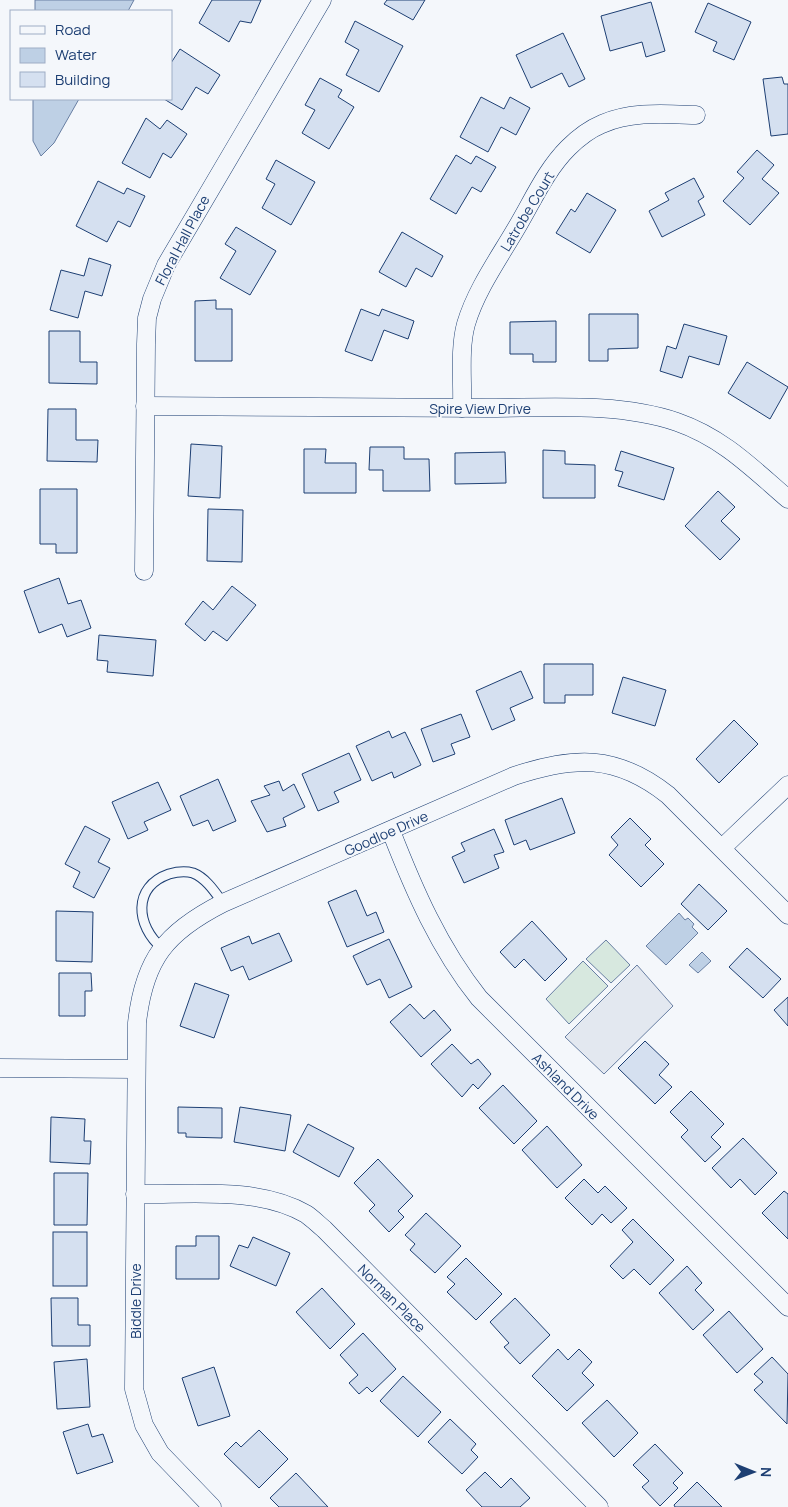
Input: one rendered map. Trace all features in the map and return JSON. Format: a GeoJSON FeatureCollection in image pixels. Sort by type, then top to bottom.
{"type":"FeatureCollection","features":[{"type":"Feature","properties":{"kind":"street","name":"Floral Hall Place"},"geometry":{"type":"LineString","coordinates":[[144,571],[145,406],[148,318],[152,299],[174,248],[322,0]]}},
{"type":"Feature","properties":{"kind":"street","name":"Latrobe Court"},"geometry":{"type":"LineString","coordinates":[[462,408],[463,341],[471,310],[547,175],[559,159],[568,148],[589,131],[618,118],[648,114],[696,114]]}},
{"type":"Feature","properties":{"kind":"street","name":"Spire View Drive"},"geometry":{"type":"LineString","coordinates":[[145,406],[610,409],[634,411],[657,416],[704,433],[730,448],[788,499]]}},
{"type":"Feature","properties":{"kind":"street","name":"Goodloe Drive"},"geometry":{"type":"LineString","coordinates":[[136,1069],[140,1001],[148,972],[162,948],[184,926],[223,903],[514,776],[563,762],[598,762],[617,767],[651,782],[668,795],[788,916]]}},
{"type":"Feature","properties":{"kind":"street"},"geometry":{"type":"LineString","coordinates":[[722,848],[788,785]]}},
{"type":"Feature","properties":{"kind":"street","name":"Ashland Drive"},"geometry":{"type":"LineString","coordinates":[[391,831],[408,872],[450,960],[479,998],[788,1308]]}},
{"type":"Feature","properties":{"kind":"street"},"geometry":{"type":"LineString","coordinates":[[0,1068],[136,1069]]}},
{"type":"Feature","properties":{"kind":"street","name":"Biddle Drive"},"geometry":{"type":"LineString","coordinates":[[136,1069],[134,1389],[144,1425],[160,1453],[212,1507]]}},
{"type":"Feature","properties":{"kind":"street","name":"Norman Place"},"geometry":{"type":"LineString","coordinates":[[135,1194],[256,1196],[280,1202],[307,1214],[599,1507]]}},
{"type":"Feature","properties":{"kind":"lane"},"geometry":{"type":"LineString","coordinates":[[162,948],[146,931],[142,920],[144,898],[148,889],[157,880],[175,873],[193,873],[209,884],[223,903]]}},
{"type":"Feature","properties":{"kind":"shaded area"},"geometry":{"type":"Polygon","coordinates":[[[606,940],[630,965],[611,983],[586,959],[606,940]]]}},
{"type":"Feature","properties":{"kind":"shaded area"},"geometry":{"type":"Polygon","coordinates":[[[583,961],[608,986],[569,1024],[546,999],[583,961]]]}},
{"type":"Feature","properties":{"kind":"shaded area"},"geometry":{"type":"Polygon","coordinates":[[[637,965],[673,1006],[604,1074],[565,1037],[637,965]]]}},
{"type":"Feature","properties":{"kind":"water"},"geometry":{"type":"Polygon","coordinates":[[[35,0],[134,0],[129,10],[35,10],[35,0]]]}},
{"type":"Feature","properties":{"kind":"water"},"geometry":{"type":"Polygon","coordinates":[[[33,100],[78,100],[54,143],[41,156],[33,141],[33,100]]]}},
{"type":"Feature","properties":{"kind":"water"},"geometry":{"type":"Polygon","coordinates":[[[679,913],[685,920],[688,918],[694,924],[692,927],[698,933],[666,965],[646,946],[679,913]]]}},
{"type":"Feature","properties":{"kind":"water"},"geometry":{"type":"Polygon","coordinates":[[[702,952],[711,961],[698,973],[689,965],[702,952]]]}},
{"type":"Feature","properties":{"kind":"building"},"geometry":{"type":"Polygon","coordinates":[[[212,0],[261,0],[251,23],[240,21],[229,42],[199,23],[212,0]]]}},
{"type":"Feature","properties":{"kind":"building"},"geometry":{"type":"Polygon","coordinates":[[[387,0],[425,0],[413,20],[384,4],[387,0]]]}},
{"type":"Feature","properties":{"kind":"building"},"geometry":{"type":"Polygon","coordinates":[[[651,2],[665,51],[646,57],[642,42],[610,51],[601,16],[651,2]]]}},
{"type":"Feature","properties":{"kind":"building"},"geometry":{"type":"Polygon","coordinates":[[[708,3],[751,22],[734,60],[713,51],[717,42],[695,32],[708,3]]]}},
{"type":"Feature","properties":{"kind":"building"},"geometry":{"type":"Polygon","coordinates":[[[355,21],[403,46],[379,92],[346,75],[359,50],[345,42],[355,21]]]}},
{"type":"Feature","properties":{"kind":"building"},"geometry":{"type":"Polygon","coordinates":[[[563,33],[585,79],[569,87],[562,73],[531,88],[516,55],[563,33]]]}},
{"type":"Feature","properties":{"kind":"building"},"geometry":{"type":"Polygon","coordinates":[[[180,49],[220,75],[208,94],[196,87],[182,110],[166,100],[172,100],[172,61],[180,49]]]}},
{"type":"Feature","properties":{"kind":"building"},"geometry":{"type":"Polygon","coordinates":[[[782,77],[784,84],[788,84],[788,134],[771,136],[763,79],[782,77]]]}},
{"type":"Feature","properties":{"kind":"building"},"geometry":{"type":"Polygon","coordinates":[[[320,78],[342,90],[338,97],[354,107],[329,149],[302,133],[315,110],[305,105],[320,78]]]}},
{"type":"Feature","properties":{"kind":"building"},"geometry":{"type":"Polygon","coordinates":[[[481,97],[504,109],[510,97],[530,108],[516,135],[501,127],[488,152],[460,137],[481,97]]]}},
{"type":"Feature","properties":{"kind":"building"},"geometry":{"type":"Polygon","coordinates":[[[146,118],[160,129],[167,120],[187,134],[171,158],[163,153],[150,178],[122,163],[146,118]]]}},
{"type":"Feature","properties":{"kind":"building"},"geometry":{"type":"Polygon","coordinates":[[[757,150],[774,165],[762,179],[779,193],[750,225],[723,201],[744,178],[737,172],[757,150]]]}},
{"type":"Feature","properties":{"kind":"building"},"geometry":{"type":"Polygon","coordinates":[[[456,155],[471,164],[476,156],[496,167],[481,192],[472,187],[456,214],[430,199],[456,155]]]}},
{"type":"Feature","properties":{"kind":"building"},"geometry":{"type":"Polygon","coordinates":[[[276,160],[315,182],[291,225],[262,208],[275,184],[266,179],[276,160]]]}},
{"type":"Feature","properties":{"kind":"building"},"geometry":{"type":"Polygon","coordinates":[[[694,178],[704,197],[698,201],[705,215],[662,237],[649,211],[669,200],[665,193],[694,178]]]}},
{"type":"Feature","properties":{"kind":"building"},"geometry":{"type":"Polygon","coordinates":[[[98,181],[124,194],[127,188],[145,196],[130,227],[118,221],[107,242],[76,226],[98,181]]]}},
{"type":"Feature","properties":{"kind":"building"},"geometry":{"type":"Polygon","coordinates":[[[587,193],[616,210],[590,253],[556,233],[571,209],[575,212],[587,193]]]}},
{"type":"Feature","properties":{"kind":"building"},"geometry":{"type":"Polygon","coordinates":[[[236,227],[276,251],[250,295],[220,278],[236,251],[225,244],[236,227]]]}},
{"type":"Feature","properties":{"kind":"building"},"geometry":{"type":"Polygon","coordinates":[[[402,232],[443,256],[432,277],[416,268],[406,287],[379,272],[402,232]]]}},
{"type":"Feature","properties":{"kind":"building"},"geometry":{"type":"Polygon","coordinates":[[[89,258],[111,265],[102,296],[85,291],[78,318],[50,310],[61,270],[84,276],[89,258]]]}},
{"type":"Feature","properties":{"kind":"building"},"geometry":{"type":"Polygon","coordinates":[[[216,300],[216,309],[232,309],[232,361],[195,361],[195,301],[216,300]]]}},
{"type":"Feature","properties":{"kind":"building"},"geometry":{"type":"Polygon","coordinates":[[[361,309],[379,316],[382,309],[414,321],[408,339],[384,330],[372,361],[345,351],[361,309]]]}},
{"type":"Feature","properties":{"kind":"building"},"geometry":{"type":"Polygon","coordinates":[[[589,314],[638,314],[638,348],[608,349],[608,361],[589,361],[589,314]]]}},
{"type":"Feature","properties":{"kind":"building"},"geometry":{"type":"Polygon","coordinates":[[[556,321],[556,362],[533,362],[533,354],[510,354],[510,322],[556,321]]]}},
{"type":"Feature","properties":{"kind":"building"},"geometry":{"type":"Polygon","coordinates":[[[684,324],[727,336],[719,365],[689,356],[682,378],[660,371],[667,346],[676,349],[684,324]]]}},
{"type":"Feature","properties":{"kind":"building"},"geometry":{"type":"Polygon","coordinates":[[[49,331],[80,331],[80,362],[97,362],[97,384],[49,383],[49,331]]]}},
{"type":"Feature","properties":{"kind":"building"},"geometry":{"type":"Polygon","coordinates":[[[747,362],[788,387],[770,419],[728,393],[747,362]]]}},
{"type":"Feature","properties":{"kind":"building"},"geometry":{"type":"Polygon","coordinates":[[[48,409],[76,409],[76,440],[98,440],[97,462],[47,461],[48,409]]]}},
{"type":"Feature","properties":{"kind":"building"},"geometry":{"type":"Polygon","coordinates":[[[191,444],[222,446],[220,498],[188,496],[191,444]]]}},
{"type":"Feature","properties":{"kind":"building"},"geometry":{"type":"Polygon","coordinates":[[[370,447],[404,447],[404,459],[429,459],[430,491],[383,491],[383,470],[369,470],[370,447]]]}},
{"type":"Feature","properties":{"kind":"building"},"geometry":{"type":"Polygon","coordinates":[[[304,449],[326,449],[325,463],[356,463],[356,493],[304,493],[304,449]]]}},
{"type":"Feature","properties":{"kind":"building"},"geometry":{"type":"Polygon","coordinates":[[[543,450],[565,451],[565,464],[595,465],[595,498],[543,498],[543,450]]]}},
{"type":"Feature","properties":{"kind":"building"},"geometry":{"type":"Polygon","coordinates":[[[621,451],[674,468],[664,500],[618,486],[623,472],[615,470],[621,451]]]}},
{"type":"Feature","properties":{"kind":"building"},"geometry":{"type":"Polygon","coordinates":[[[505,452],[506,483],[455,484],[455,453],[505,452]]]}},
{"type":"Feature","properties":{"kind":"building"},"geometry":{"type":"Polygon","coordinates":[[[40,489],[77,489],[77,553],[56,553],[56,544],[40,544],[40,489]]]}},
{"type":"Feature","properties":{"kind":"building"},"geometry":{"type":"Polygon","coordinates":[[[718,491],[735,507],[721,521],[740,539],[720,560],[685,526],[718,491]]]}},
{"type":"Feature","properties":{"kind":"building"},"geometry":{"type":"Polygon","coordinates":[[[208,509],[243,510],[242,562],[207,561],[208,509]]]}},
{"type":"Feature","properties":{"kind":"building"},"geometry":{"type":"Polygon","coordinates":[[[59,578],[68,604],[81,600],[91,628],[67,637],[62,624],[39,633],[24,591],[59,578]]]}},
{"type":"Feature","properties":{"kind":"building"},"geometry":{"type":"Polygon","coordinates":[[[232,586],[256,605],[227,641],[213,631],[205,641],[185,624],[203,601],[213,610],[232,586]]]}},
{"type":"Feature","properties":{"kind":"building"},"geometry":{"type":"Polygon","coordinates":[[[99,635],[156,640],[153,676],[107,672],[108,661],[97,660],[99,635]]]}},
{"type":"Feature","properties":{"kind":"building"},"geometry":{"type":"Polygon","coordinates":[[[544,664],[593,664],[593,695],[565,695],[565,703],[544,703],[544,664]]]}},
{"type":"Feature","properties":{"kind":"building"},"geometry":{"type":"Polygon","coordinates":[[[521,671],[533,698],[510,708],[515,720],[492,730],[476,691],[521,671]]]}},
{"type":"Feature","properties":{"kind":"building"},"geometry":{"type":"Polygon","coordinates":[[[623,677],[666,690],[655,726],[612,713],[623,677]]]}},
{"type":"Feature","properties":{"kind":"building"},"geometry":{"type":"Polygon","coordinates":[[[461,714],[470,737],[451,744],[455,754],[433,762],[421,729],[461,714]]]}},
{"type":"Feature","properties":{"kind":"building"},"geometry":{"type":"Polygon","coordinates":[[[734,720],[758,744],[719,783],[696,759],[734,720]]]}},
{"type":"Feature","properties":{"kind":"building"},"geometry":{"type":"Polygon","coordinates":[[[389,731],[392,738],[405,732],[421,765],[394,778],[392,772],[372,781],[356,746],[389,731]]]}},
{"type":"Feature","properties":{"kind":"building"},"geometry":{"type":"Polygon","coordinates":[[[349,753],[361,780],[334,792],[339,802],[318,811],[302,774],[349,753]]]}},
{"type":"Feature","properties":{"kind":"building"},"geometry":{"type":"Polygon","coordinates":[[[218,779],[236,821],[213,831],[208,820],[193,826],[180,796],[218,779]]]}},
{"type":"Feature","properties":{"kind":"building"},"geometry":{"type":"Polygon","coordinates":[[[279,781],[283,791],[294,784],[305,807],[283,818],[286,826],[267,832],[251,801],[270,795],[264,786],[279,781]]]}},
{"type":"Feature","properties":{"kind":"building"},"geometry":{"type":"Polygon","coordinates":[[[158,782],[171,810],[144,822],[148,830],[128,839],[112,802],[158,782]]]}},
{"type":"Feature","properties":{"kind":"building"},"geometry":{"type":"Polygon","coordinates":[[[562,798],[575,833],[530,850],[526,840],[514,845],[505,820],[562,798]]]}},
{"type":"Feature","properties":{"kind":"building"},"geometry":{"type":"Polygon","coordinates":[[[630,818],[651,839],[645,845],[664,864],[641,887],[609,855],[618,845],[611,837],[630,818]]]}},
{"type":"Feature","properties":{"kind":"building"},"geometry":{"type":"Polygon","coordinates":[[[85,826],[110,839],[98,862],[110,868],[94,898],[73,887],[80,872],[65,864],[85,826]]]}},
{"type":"Feature","properties":{"kind":"building"},"geometry":{"type":"Polygon","coordinates":[[[494,829],[504,852],[494,855],[499,868],[464,883],[452,857],[465,851],[461,843],[494,829]]]}},
{"type":"Feature","properties":{"kind":"building"},"geometry":{"type":"Polygon","coordinates":[[[699,884],[727,911],[708,930],[681,904],[699,884]]]}},
{"type":"Feature","properties":{"kind":"building"},"geometry":{"type":"Polygon","coordinates":[[[356,890],[367,916],[376,912],[384,932],[347,947],[328,902],[356,890]]]}},
{"type":"Feature","properties":{"kind":"building"},"geometry":{"type":"Polygon","coordinates":[[[56,911],[93,912],[92,962],[56,961],[56,911]]]}},
{"type":"Feature","properties":{"kind":"building"},"geometry":{"type":"Polygon","coordinates":[[[532,921],[567,959],[545,981],[524,959],[515,968],[500,952],[532,921]]]}},
{"type":"Feature","properties":{"kind":"building"},"geometry":{"type":"Polygon","coordinates":[[[279,933],[292,961],[249,980],[243,966],[231,971],[221,948],[249,936],[252,944],[279,933]]]}},
{"type":"Feature","properties":{"kind":"building"},"geometry":{"type":"Polygon","coordinates":[[[389,939],[412,987],[389,998],[380,979],[367,985],[353,956],[389,939]]]}},
{"type":"Feature","properties":{"kind":"building"},"geometry":{"type":"Polygon","coordinates":[[[747,948],[781,979],[763,998],[729,967],[747,948]]]}},
{"type":"Feature","properties":{"kind":"building"},"geometry":{"type":"Polygon","coordinates":[[[59,973],[91,973],[92,991],[85,991],[85,1016],[59,1016],[59,973]]]}},
{"type":"Feature","properties":{"kind":"building"},"geometry":{"type":"Polygon","coordinates":[[[195,983],[229,995],[214,1038],[180,1026],[195,983]]]}},
{"type":"Feature","properties":{"kind":"building"},"geometry":{"type":"Polygon","coordinates":[[[788,997],[788,1026],[774,1010],[788,997]]]}},
{"type":"Feature","properties":{"kind":"building"},"geometry":{"type":"Polygon","coordinates":[[[410,1004],[424,1019],[434,1010],[451,1030],[421,1057],[390,1022],[410,1004]]]}},
{"type":"Feature","properties":{"kind":"building"},"geometry":{"type":"Polygon","coordinates":[[[645,1041],[669,1064],[659,1075],[672,1087],[655,1104],[618,1068],[645,1041]]]}},
{"type":"Feature","properties":{"kind":"building"},"geometry":{"type":"Polygon","coordinates":[[[452,1044],[471,1064],[478,1059],[491,1074],[478,1089],[473,1084],[462,1097],[431,1064],[452,1044]]]}},
{"type":"Feature","properties":{"kind":"building"},"geometry":{"type":"Polygon","coordinates":[[[503,1085],[537,1121],[514,1144],[479,1108],[503,1085]]]}},
{"type":"Feature","properties":{"kind":"building"},"geometry":{"type":"Polygon","coordinates":[[[691,1091],[724,1124],[711,1137],[721,1147],[705,1162],[681,1137],[688,1130],[670,1112],[691,1091]]]}},
{"type":"Feature","properties":{"kind":"building"},"geometry":{"type":"Polygon","coordinates":[[[178,1107],[222,1108],[222,1138],[186,1137],[186,1133],[178,1133],[178,1107]]]}},
{"type":"Feature","properties":{"kind":"building"},"geometry":{"type":"Polygon","coordinates":[[[240,1107],[291,1115],[285,1151],[234,1142],[240,1107]]]}},
{"type":"Feature","properties":{"kind":"building"},"geometry":{"type":"Polygon","coordinates":[[[51,1117],[85,1119],[84,1141],[91,1141],[90,1164],[50,1162],[51,1117]]]}},
{"type":"Feature","properties":{"kind":"building"},"geometry":{"type":"Polygon","coordinates":[[[308,1124],[354,1148],[339,1177],[293,1152],[308,1124]]]}},
{"type":"Feature","properties":{"kind":"building"},"geometry":{"type":"Polygon","coordinates":[[[547,1126],[582,1165],[557,1188],[522,1150],[547,1126]]]}},
{"type":"Feature","properties":{"kind":"building"},"geometry":{"type":"Polygon","coordinates":[[[743,1138],[777,1173],[755,1195],[740,1179],[731,1188],[712,1168],[743,1138]]]}},
{"type":"Feature","properties":{"kind":"building"},"geometry":{"type":"Polygon","coordinates":[[[378,1159],[413,1196],[398,1211],[404,1217],[389,1232],[369,1211],[375,1205],[354,1183],[378,1159]]]}},
{"type":"Feature","properties":{"kind":"building"},"geometry":{"type":"Polygon","coordinates":[[[54,1173],[88,1173],[87,1225],[54,1225],[54,1173]]]}},
{"type":"Feature","properties":{"kind":"building"},"geometry":{"type":"Polygon","coordinates":[[[584,1179],[598,1193],[605,1186],[627,1208],[611,1223],[602,1214],[592,1225],[565,1198],[584,1179]]]}},
{"type":"Feature","properties":{"kind":"building"},"geometry":{"type":"Polygon","coordinates":[[[784,1191],[788,1194],[788,1239],[762,1213],[784,1191]]]}},
{"type":"Feature","properties":{"kind":"building"},"geometry":{"type":"Polygon","coordinates":[[[426,1213],[461,1246],[435,1273],[410,1250],[415,1244],[405,1235],[426,1213]]]}},
{"type":"Feature","properties":{"kind":"building"},"geometry":{"type":"Polygon","coordinates":[[[633,1219],[674,1260],[650,1285],[634,1269],[623,1279],[610,1266],[633,1242],[622,1230],[633,1219]]]}},
{"type":"Feature","properties":{"kind":"building"},"geometry":{"type":"Polygon","coordinates":[[[53,1232],[87,1232],[87,1286],[53,1286],[53,1232]]]}},
{"type":"Feature","properties":{"kind":"building"},"geometry":{"type":"Polygon","coordinates":[[[196,1236],[219,1236],[219,1279],[176,1279],[176,1246],[196,1246],[196,1236]]]}},
{"type":"Feature","properties":{"kind":"building"},"geometry":{"type":"Polygon","coordinates":[[[253,1237],[290,1253],[276,1286],[230,1266],[239,1245],[248,1248],[253,1237]]]}},
{"type":"Feature","properties":{"kind":"building"},"geometry":{"type":"Polygon","coordinates":[[[466,1258],[502,1294],[476,1320],[447,1292],[455,1284],[447,1277],[466,1258]]]}},
{"type":"Feature","properties":{"kind":"building"},"geometry":{"type":"Polygon","coordinates":[[[687,1266],[702,1283],[695,1290],[714,1310],[693,1330],[659,1293],[687,1266]]]}},
{"type":"Feature","properties":{"kind":"building"},"geometry":{"type":"Polygon","coordinates":[[[322,1288],[355,1324],[330,1349],[296,1312],[322,1288]]]}},
{"type":"Feature","properties":{"kind":"building"},"geometry":{"type":"Polygon","coordinates":[[[51,1298],[78,1298],[78,1325],[90,1325],[90,1346],[52,1346],[51,1298]]]}},
{"type":"Feature","properties":{"kind":"building"},"geometry":{"type":"Polygon","coordinates":[[[515,1298],[550,1335],[520,1364],[504,1347],[509,1343],[490,1322],[515,1298]]]}},
{"type":"Feature","properties":{"kind":"building"},"geometry":{"type":"Polygon","coordinates":[[[729,1311],[763,1349],[737,1373],[703,1335],[729,1311]]]}},
{"type":"Feature","properties":{"kind":"building"},"geometry":{"type":"Polygon","coordinates":[[[363,1333],[396,1369],[372,1392],[367,1387],[359,1394],[349,1383],[358,1375],[340,1355],[363,1333]]]}},
{"type":"Feature","properties":{"kind":"building"},"geometry":{"type":"Polygon","coordinates":[[[558,1349],[568,1360],[579,1349],[592,1362],[582,1373],[594,1385],[567,1411],[532,1376],[558,1349]]]}},
{"type":"Feature","properties":{"kind":"building"},"geometry":{"type":"Polygon","coordinates":[[[772,1357],[788,1374],[787,1424],[754,1390],[763,1382],[754,1374],[772,1357]]]}},
{"type":"Feature","properties":{"kind":"building"},"geometry":{"type":"Polygon","coordinates":[[[87,1359],[90,1407],[57,1409],[54,1362],[87,1359]]]}},
{"type":"Feature","properties":{"kind":"building"},"geometry":{"type":"Polygon","coordinates":[[[214,1367],[230,1416],[198,1426],[182,1378],[214,1367]]]}},
{"type":"Feature","properties":{"kind":"building"},"geometry":{"type":"Polygon","coordinates":[[[403,1376],[441,1412],[418,1437],[380,1401],[403,1376]]]}},
{"type":"Feature","properties":{"kind":"building"},"geometry":{"type":"Polygon","coordinates":[[[607,1400],[638,1433],[614,1457],[582,1423],[607,1400]]]}},
{"type":"Feature","properties":{"kind":"building"},"geometry":{"type":"Polygon","coordinates":[[[450,1419],[476,1444],[471,1450],[478,1457],[462,1474],[428,1442],[450,1419]]]}},
{"type":"Feature","properties":{"kind":"building"},"geometry":{"type":"Polygon","coordinates":[[[88,1424],[92,1437],[103,1434],[113,1462],[77,1474],[63,1432],[88,1424]]]}},
{"type":"Feature","properties":{"kind":"building"},"geometry":{"type":"Polygon","coordinates":[[[259,1430],[288,1459],[259,1488],[224,1454],[236,1442],[241,1447],[259,1430]]]}},
{"type":"Feature","properties":{"kind":"building"},"geometry":{"type":"Polygon","coordinates":[[[655,1444],[683,1473],[673,1483],[678,1488],[660,1506],[642,1487],[649,1481],[633,1465],[655,1444]]]}},
{"type":"Feature","properties":{"kind":"building"},"geometry":{"type":"Polygon","coordinates":[[[485,1472],[501,1488],[511,1478],[530,1498],[520,1507],[482,1507],[466,1490],[485,1472]]]}},
{"type":"Feature","properties":{"kind":"building"},"geometry":{"type":"Polygon","coordinates":[[[296,1473],[328,1507],[279,1507],[270,1498],[296,1473]]]}},
{"type":"Feature","properties":{"kind":"building"},"geometry":{"type":"Polygon","coordinates":[[[697,1482],[722,1507],[675,1507],[674,1505],[697,1482]]]}}]}
